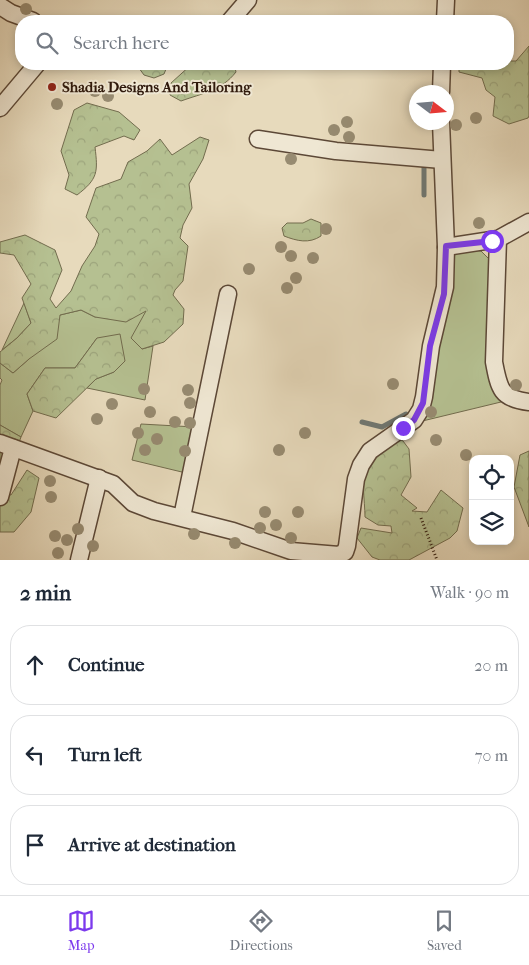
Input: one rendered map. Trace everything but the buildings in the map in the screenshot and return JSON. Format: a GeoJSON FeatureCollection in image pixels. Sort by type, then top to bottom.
{"type":"FeatureCollection","features":[{"type":"Feature","properties":{"kind":"street"},"geometry":{"type":"LineString","coordinates":[[235,15],[248,0]]}},
{"type":"Feature","properties":{"kind":"street"},"geometry":{"type":"LineString","coordinates":[[445,15],[446,0]]}},
{"type":"Feature","properties":{"kind":"street"},"geometry":{"type":"LineString","coordinates":[[0,6],[16,15]]}},
{"type":"Feature","properties":{"kind":"street"},"geometry":{"type":"LineString","coordinates":[[0,108],[32,70]]}},
{"type":"Feature","properties":{"kind":"street"},"geometry":{"type":"LineString","coordinates":[[441,85],[442,70]]}},
{"type":"Feature","properties":{"kind":"street"},"geometry":{"type":"LineString","coordinates":[[0,497],[6,445],[113,484],[128,499],[140,506],[232,531],[290,551],[337,557],[345,552],[356,479],[360,465],[370,451],[414,420],[421,409],[424,397],[430,346],[444,294],[446,246],[441,130]]}},
{"type":"Feature","properties":{"kind":"street"},"geometry":{"type":"LineString","coordinates":[[258,139],[336,150],[442,160]]}},
{"type":"Feature","properties":{"kind":"street"},"geometry":{"type":"LineString","coordinates":[[446,246],[498,239],[529,222]]}},
{"type":"Feature","properties":{"kind":"street"},"geometry":{"type":"LineString","coordinates":[[498,239],[494,362],[497,378],[502,390],[508,397],[514,400],[529,402]]}},
{"type":"Feature","properties":{"kind":"street"},"geometry":{"type":"LineString","coordinates":[[182,518],[228,294]]}},
{"type":"Feature","properties":{"kind":"street"},"geometry":{"type":"LineString","coordinates":[[79,560],[99,478]]}},
{"type":"Feature","properties":{"kind":"path"},"geometry":{"type":"LineString","coordinates":[[421,518],[437,560]]}},
{"type":"Feature","properties":{"kind":"green space"},"geometry":{"type":"Polygon","coordinates":[[[529,46],[529,116],[509,124],[493,116],[495,97],[486,90],[482,78],[459,72],[459,70],[514,70],[514,61],[529,46]]]}},
{"type":"Feature","properties":{"kind":"green space"},"geometry":{"type":"Polygon","coordinates":[[[140,70],[166,70],[164,74],[154,78],[144,75],[140,70]]]}},
{"type":"Feature","properties":{"kind":"green space"},"geometry":{"type":"Polygon","coordinates":[[[185,70],[236,70],[236,72],[218,87],[181,101],[170,95],[171,83],[185,70]]]}},
{"type":"Feature","properties":{"kind":"green space"},"geometry":{"type":"Polygon","coordinates":[[[87,103],[119,112],[140,130],[134,140],[124,136],[95,147],[95,174],[89,184],[77,195],[65,189],[69,175],[61,151],[74,110],[87,103]]]}},
{"type":"Feature","properties":{"kind":"green space"},"geometry":{"type":"Polygon","coordinates":[[[200,137],[209,140],[203,159],[189,184],[192,208],[183,225],[180,238],[188,246],[183,281],[173,295],[184,309],[183,324],[164,342],[142,349],[131,338],[146,311],[126,322],[95,317],[81,310],[60,315],[57,339],[13,373],[0,363],[0,352],[31,323],[22,298],[31,284],[14,255],[0,253],[0,242],[25,235],[55,250],[62,270],[50,299],[56,308],[71,291],[82,266],[95,246],[99,234],[86,217],[96,188],[121,179],[128,162],[147,151],[160,139],[172,155],[200,137]]]}},
{"type":"Feature","properties":{"kind":"green space"},"geometry":{"type":"Polygon","coordinates":[[[311,219],[321,223],[321,236],[316,239],[303,241],[284,236],[282,228],[287,223],[303,223],[311,219]]]}},
{"type":"Feature","properties":{"kind":"green space"},"geometry":{"type":"Polygon","coordinates":[[[461,249],[481,251],[489,259],[490,374],[501,402],[410,424],[445,254],[461,249]]]}},
{"type":"Feature","properties":{"kind":"green space"},"geometry":{"type":"Polygon","coordinates":[[[24,303],[31,323],[2,350],[24,303]]]}},
{"type":"Feature","properties":{"kind":"green space"},"geometry":{"type":"Polygon","coordinates":[[[81,310],[95,317],[147,310],[142,349],[153,346],[145,400],[87,388],[96,379],[114,372],[97,338],[75,368],[45,368],[27,394],[33,411],[21,437],[0,425],[0,385],[2,380],[0,378],[0,363],[13,373],[29,359],[60,315],[81,310]]]}},
{"type":"Feature","properties":{"kind":"green space"},"geometry":{"type":"Polygon","coordinates":[[[120,334],[125,361],[114,372],[96,379],[56,418],[33,411],[27,394],[45,368],[75,368],[97,338],[120,334]]]}},
{"type":"Feature","properties":{"kind":"green space"},"geometry":{"type":"Polygon","coordinates":[[[141,424],[195,427],[186,473],[132,460],[141,424]]]}},
{"type":"Feature","properties":{"kind":"green space"},"geometry":{"type":"Polygon","coordinates":[[[0,425],[21,437],[12,461],[0,465],[0,425]]]}},
{"type":"Feature","properties":{"kind":"green space"},"geometry":{"type":"Polygon","coordinates":[[[396,437],[403,441],[409,449],[411,477],[401,495],[417,508],[412,511],[427,512],[441,490],[463,508],[457,531],[450,538],[409,560],[380,560],[372,557],[357,538],[361,528],[392,533],[391,526],[378,525],[365,517],[364,471],[369,456],[396,437]]]}},
{"type":"Feature","properties":{"kind":"green space"},"geometry":{"type":"Polygon","coordinates":[[[529,451],[529,527],[514,487],[520,455],[529,451]]]}},
{"type":"Feature","properties":{"kind":"green space"},"geometry":{"type":"Polygon","coordinates":[[[27,470],[39,478],[31,512],[14,532],[0,532],[0,492],[11,495],[27,470]]]}},
{"type":"Feature","properties":{"kind":"waterway"},"geometry":{"type":"LineString","coordinates":[[424,165],[424,195]]}},
{"type":"Feature","properties":{"kind":"waterway"},"geometry":{"type":"LineString","coordinates":[[362,422],[382,427],[406,414]]}},
{"type":"Feature","properties":{"kind":"place","name":"Shadia Designs And Tailoring"},"geometry":{"type":"Point","coordinates":[52,87]}},
{"type":"Feature","properties":{"kind":"route"},"geometry":{"type":"LineString","coordinates":[[403,428],[418,415],[423,403],[430,346],[444,294],[446,246],[492,241]]}}]}
